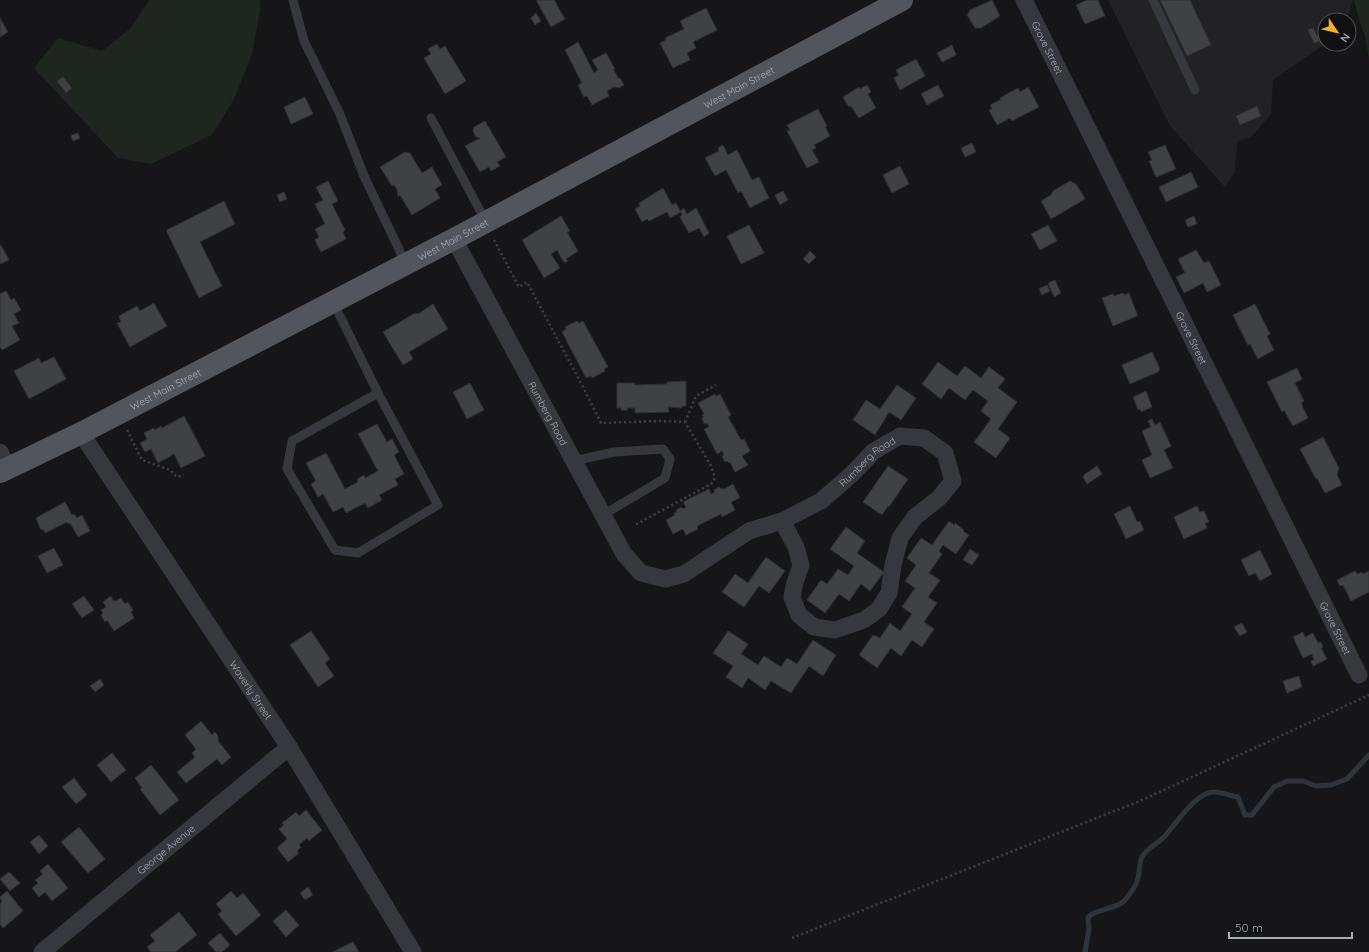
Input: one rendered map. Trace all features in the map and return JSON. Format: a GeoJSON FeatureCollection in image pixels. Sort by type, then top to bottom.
{"type":"FeatureCollection","features":[{"type":"Feature","properties":{"kind":"main road","name":"West Main Street"},"geometry":{"type":"LineString","coordinates":[[3,464],[80,433],[454,239],[490,231],[902,0]]}},
{"type":"Feature","properties":{"kind":"street","name":"Grove Street"},"geometry":{"type":"LineString","coordinates":[[1024,0],[1358,675]]}},
{"type":"Feature","properties":{"kind":"street","name":"Rumberg Road"},"geometry":{"type":"LineString","coordinates":[[454,239],[624,554],[641,573],[665,579],[684,574],[749,531],[782,521],[821,501],[852,474],[874,451],[900,436],[924,438],[945,453],[952,481],[939,498],[915,518],[900,538],[893,565],[889,593],[879,609],[864,620],[835,630],[814,627],[799,615],[792,597],[801,565],[796,547],[782,521]]}},
{"type":"Feature","properties":{"kind":"street","name":"Waverly Street"},"geometry":{"type":"LineString","coordinates":[[80,433],[289,747],[413,952]]}},
{"type":"Feature","properties":{"kind":"street","name":"George Avenue"},"geometry":{"type":"LineString","coordinates":[[42,952],[289,747]]}},
{"type":"Feature","properties":{"kind":"lane"},"geometry":{"type":"LineString","coordinates":[[293,0],[304,41],[338,112],[364,176],[406,264]]}},
{"type":"Feature","properties":{"kind":"lane"},"geometry":{"type":"LineString","coordinates":[[1153,0],[1195,90]]}},
{"type":"Feature","properties":{"kind":"lane"},"geometry":{"type":"LineString","coordinates":[[431,118],[478,204],[490,231]]}},
{"type":"Feature","properties":{"kind":"lane"},"geometry":{"type":"LineString","coordinates":[[333,302],[378,393],[438,505],[358,552],[335,550],[287,469],[292,441],[378,393]]}},
{"type":"Feature","properties":{"kind":"lane"},"geometry":{"type":"LineString","coordinates":[[574,461],[614,452],[663,449],[670,459],[665,478],[603,515]]}},
{"type":"Feature","properties":{"kind":"path"},"geometry":{"type":"LineString","coordinates":[[490,231],[519,287],[527,282],[601,423],[660,421],[685,422]]}},
{"type":"Feature","properties":{"kind":"path"},"geometry":{"type":"LineString","coordinates":[[685,422],[696,396],[716,385]]}},
{"type":"Feature","properties":{"kind":"path"},"geometry":{"type":"LineString","coordinates":[[635,525],[712,484],[715,478],[711,466],[685,422]]}},
{"type":"Feature","properties":{"kind":"path"},"geometry":{"type":"LineString","coordinates":[[127,429],[142,460],[170,470],[177,477],[184,475]]}},
{"type":"Feature","properties":{"kind":"path"},"geometry":{"type":"LineString","coordinates":[[792,938],[1140,801],[1369,695]]}},
{"type":"Feature","properties":{"kind":"shaded area"},"geometry":{"type":"Polygon","coordinates":[[[149,0],[260,0],[260,11],[252,54],[234,99],[212,135],[151,164],[118,158],[34,68],[58,38],[102,51],[131,28],[149,0]]]}},
{"type":"Feature","properties":{"kind":"shaded area"},"geometry":{"type":"Polygon","coordinates":[[[1108,0],[1353,0],[1349,12],[1317,12],[1317,50],[1273,80],[1271,114],[1252,136],[1237,142],[1235,172],[1225,187],[1170,126],[1108,0]]]}},
{"type":"Feature","properties":{"kind":"shaded area"},"geometry":{"type":"Polygon","coordinates":[[[1354,0],[1369,0],[1369,59],[1365,36],[1354,0]]]}},
{"type":"Feature","properties":{"kind":"building"},"geometry":{"type":"Polygon","coordinates":[[[536,0],[554,0],[565,19],[551,27],[536,0]]]}},
{"type":"Feature","properties":{"kind":"building"},"geometry":{"type":"Polygon","coordinates":[[[992,0],[1000,16],[981,28],[975,28],[967,15],[970,10],[992,0]]]}},
{"type":"Feature","properties":{"kind":"building"},"geometry":{"type":"Polygon","coordinates":[[[1087,0],[1098,0],[1105,16],[1085,24],[1076,5],[1087,0]]]}},
{"type":"Feature","properties":{"kind":"building"},"geometry":{"type":"Polygon","coordinates":[[[1160,0],[1190,0],[1211,45],[1187,56],[1160,0]]]}},
{"type":"Feature","properties":{"kind":"building"},"geometry":{"type":"Polygon","coordinates":[[[706,8],[717,30],[693,42],[696,48],[687,53],[690,60],[673,68],[660,43],[666,40],[665,38],[684,29],[680,21],[706,8]]]}},
{"type":"Feature","properties":{"kind":"building"},"geometry":{"type":"Polygon","coordinates":[[[536,13],[541,21],[535,25],[531,18],[536,13]]]}},
{"type":"Feature","properties":{"kind":"building"},"geometry":{"type":"Polygon","coordinates":[[[0,18],[8,32],[0,37],[0,18]]]}},
{"type":"Feature","properties":{"kind":"building"},"geometry":{"type":"Polygon","coordinates":[[[1313,28],[1317,35],[1317,42],[1314,43],[1308,30],[1313,28]]]}},
{"type":"Feature","properties":{"kind":"building"},"geometry":{"type":"Polygon","coordinates":[[[578,42],[594,73],[598,70],[592,60],[606,53],[615,69],[613,69],[624,85],[619,88],[614,87],[607,91],[609,96],[592,105],[587,96],[584,97],[578,85],[582,83],[565,50],[578,42]]]}},
{"type":"Feature","properties":{"kind":"building"},"geometry":{"type":"Polygon","coordinates":[[[437,44],[440,49],[445,46],[466,81],[445,94],[424,58],[431,54],[428,49],[437,44]]]}},
{"type":"Feature","properties":{"kind":"building"},"geometry":{"type":"Polygon","coordinates":[[[952,45],[956,55],[942,62],[937,53],[952,45]]]}},
{"type":"Feature","properties":{"kind":"building"},"geometry":{"type":"Polygon","coordinates":[[[916,59],[925,76],[900,90],[894,78],[899,75],[896,70],[916,59]]]}},
{"type":"Feature","properties":{"kind":"building"},"geometry":{"type":"Polygon","coordinates":[[[63,77],[72,88],[66,93],[57,81],[63,77]]]}},
{"type":"Feature","properties":{"kind":"building"},"geometry":{"type":"Polygon","coordinates":[[[867,85],[871,92],[868,94],[876,108],[859,118],[851,106],[849,107],[843,97],[859,87],[860,89],[867,85]]]}},
{"type":"Feature","properties":{"kind":"building"},"geometry":{"type":"Polygon","coordinates":[[[938,85],[944,96],[927,105],[921,94],[938,85]]]}},
{"type":"Feature","properties":{"kind":"building"},"geometry":{"type":"Polygon","coordinates":[[[1028,87],[1039,107],[1012,121],[1010,118],[997,125],[989,110],[992,109],[990,105],[1000,100],[1002,101],[1000,98],[1018,88],[1020,92],[1028,87]]]}},
{"type":"Feature","properties":{"kind":"building"},"geometry":{"type":"Polygon","coordinates":[[[305,97],[313,114],[291,124],[284,107],[305,97]]]}},
{"type":"Feature","properties":{"kind":"building"},"geometry":{"type":"Polygon","coordinates":[[[1257,106],[1261,116],[1240,125],[1236,116],[1257,106]]]}},
{"type":"Feature","properties":{"kind":"building"},"geometry":{"type":"Polygon","coordinates":[[[818,109],[827,126],[825,127],[830,136],[814,145],[816,148],[812,150],[819,162],[807,168],[787,131],[790,130],[787,125],[818,109]]]}},
{"type":"Feature","properties":{"kind":"building"},"geometry":{"type":"Polygon","coordinates":[[[485,121],[506,157],[497,162],[500,166],[491,171],[489,167],[480,172],[465,146],[480,138],[476,137],[473,131],[474,127],[485,121]]]}},
{"type":"Feature","properties":{"kind":"building"},"geometry":{"type":"Polygon","coordinates":[[[78,133],[80,138],[73,141],[71,137],[72,135],[78,133]]]}},
{"type":"Feature","properties":{"kind":"building"},"geometry":{"type":"Polygon","coordinates":[[[972,143],[976,152],[965,157],[961,148],[972,143]]]}},
{"type":"Feature","properties":{"kind":"building"},"geometry":{"type":"Polygon","coordinates":[[[723,145],[728,155],[737,150],[752,180],[759,177],[769,198],[750,208],[741,191],[738,193],[726,170],[715,176],[705,158],[719,151],[718,148],[723,145]]]}},
{"type":"Feature","properties":{"kind":"building"},"geometry":{"type":"Polygon","coordinates":[[[1165,145],[1176,169],[1156,177],[1149,161],[1152,160],[1148,152],[1165,145]]]}},
{"type":"Feature","properties":{"kind":"building"},"geometry":{"type":"Polygon","coordinates":[[[405,152],[410,153],[422,173],[432,167],[442,185],[435,189],[440,198],[412,215],[400,195],[398,197],[397,190],[394,185],[392,186],[380,167],[405,152]]]}},
{"type":"Feature","properties":{"kind":"building"},"geometry":{"type":"Polygon","coordinates":[[[900,166],[909,184],[892,193],[883,175],[900,166]]]}},
{"type":"Feature","properties":{"kind":"building"},"geometry":{"type":"Polygon","coordinates":[[[1191,172],[1198,187],[1166,202],[1159,187],[1191,172]]]}},
{"type":"Feature","properties":{"kind":"building"},"geometry":{"type":"Polygon","coordinates":[[[328,181],[338,201],[332,204],[345,230],[343,232],[346,239],[321,252],[315,240],[319,237],[315,229],[325,224],[315,204],[323,200],[316,187],[328,181]]]}},
{"type":"Feature","properties":{"kind":"building"},"geometry":{"type":"Polygon","coordinates":[[[1070,181],[1076,184],[1085,199],[1051,219],[1041,201],[1051,195],[1053,191],[1070,181]]]}},
{"type":"Feature","properties":{"kind":"building"},"geometry":{"type":"Polygon","coordinates":[[[663,188],[672,205],[676,203],[680,211],[684,208],[687,214],[696,208],[709,233],[704,237],[699,228],[689,233],[680,217],[682,215],[681,212],[670,218],[667,212],[649,221],[647,219],[642,222],[635,209],[640,206],[639,203],[663,188]]]}},
{"type":"Feature","properties":{"kind":"building"},"geometry":{"type":"Polygon","coordinates":[[[783,191],[788,200],[780,205],[775,195],[783,191]]]}},
{"type":"Feature","properties":{"kind":"building"},"geometry":{"type":"Polygon","coordinates":[[[284,192],[287,199],[280,202],[277,195],[284,192]]]}},
{"type":"Feature","properties":{"kind":"building"},"geometry":{"type":"Polygon","coordinates":[[[224,201],[235,224],[200,242],[222,286],[199,298],[167,230],[224,201]]]}},
{"type":"Feature","properties":{"kind":"building"},"geometry":{"type":"Polygon","coordinates":[[[561,216],[570,231],[567,232],[578,251],[566,259],[568,261],[564,263],[557,250],[551,254],[560,268],[544,278],[522,240],[561,216]]]}},
{"type":"Feature","properties":{"kind":"building"},"geometry":{"type":"Polygon","coordinates":[[[1194,216],[1197,224],[1188,227],[1185,220],[1194,216]]]}},
{"type":"Feature","properties":{"kind":"building"},"geometry":{"type":"Polygon","coordinates":[[[749,225],[764,253],[741,264],[727,236],[749,225]]]}},
{"type":"Feature","properties":{"kind":"building"},"geometry":{"type":"Polygon","coordinates":[[[1048,225],[1057,241],[1040,250],[1031,234],[1048,225]]]}},
{"type":"Feature","properties":{"kind":"building"},"geometry":{"type":"Polygon","coordinates":[[[1,245],[9,260],[0,264],[0,246],[1,245]]]}},
{"type":"Feature","properties":{"kind":"building"},"geometry":{"type":"Polygon","coordinates":[[[1196,250],[1204,263],[1209,261],[1221,285],[1207,292],[1203,283],[1184,293],[1176,277],[1185,273],[1178,259],[1196,250]]]}},
{"type":"Feature","properties":{"kind":"building"},"geometry":{"type":"Polygon","coordinates":[[[810,251],[816,257],[809,264],[803,259],[810,251]]]}},
{"type":"Feature","properties":{"kind":"building"},"geometry":{"type":"Polygon","coordinates":[[[1055,280],[1061,293],[1054,297],[1048,283],[1055,280]]]}},
{"type":"Feature","properties":{"kind":"building"},"geometry":{"type":"Polygon","coordinates":[[[1047,285],[1050,291],[1042,295],[1039,289],[1047,285]]]}},
{"type":"Feature","properties":{"kind":"building"},"geometry":{"type":"Polygon","coordinates":[[[6,291],[11,300],[14,298],[21,310],[14,314],[19,323],[12,326],[20,340],[2,350],[0,347],[0,294],[6,291]]]}},
{"type":"Feature","properties":{"kind":"building"},"geometry":{"type":"Polygon","coordinates":[[[1123,293],[1125,295],[1129,293],[1137,316],[1113,326],[1102,298],[1113,294],[1114,296],[1123,293]]]}},
{"type":"Feature","properties":{"kind":"building"},"geometry":{"type":"Polygon","coordinates":[[[154,303],[167,326],[130,347],[117,323],[121,322],[119,316],[137,306],[140,311],[154,303]]]}},
{"type":"Feature","properties":{"kind":"building"},"geometry":{"type":"Polygon","coordinates":[[[433,304],[448,329],[409,352],[413,359],[403,365],[383,332],[415,313],[418,314],[433,304]]]}},
{"type":"Feature","properties":{"kind":"building"},"geometry":{"type":"Polygon","coordinates":[[[1255,304],[1270,334],[1267,336],[1274,350],[1258,359],[1250,344],[1248,345],[1233,315],[1255,304]]]}},
{"type":"Feature","properties":{"kind":"building"},"geometry":{"type":"Polygon","coordinates":[[[577,321],[579,323],[583,321],[608,367],[604,369],[605,371],[592,378],[591,376],[586,378],[562,332],[566,329],[565,327],[577,321]]]}},
{"type":"Feature","properties":{"kind":"building"},"geometry":{"type":"Polygon","coordinates":[[[1152,352],[1160,369],[1158,372],[1130,384],[1122,365],[1152,352]]]}},
{"type":"Feature","properties":{"kind":"building"},"geometry":{"type":"Polygon","coordinates":[[[54,357],[66,379],[29,399],[14,371],[39,358],[41,363],[54,357]]]}},
{"type":"Feature","properties":{"kind":"building"},"geometry":{"type":"Polygon","coordinates":[[[938,362],[957,376],[965,366],[981,378],[989,367],[1005,379],[998,388],[1017,402],[998,429],[1010,438],[996,458],[974,442],[991,419],[981,411],[988,401],[973,390],[965,400],[949,388],[941,399],[922,384],[938,362]]]}},
{"type":"Feature","properties":{"kind":"building"},"geometry":{"type":"Polygon","coordinates":[[[1297,368],[1302,379],[1295,383],[1304,401],[1301,403],[1308,418],[1293,426],[1284,410],[1282,412],[1267,382],[1297,368]]]}},
{"type":"Feature","properties":{"kind":"building"},"geometry":{"type":"Polygon","coordinates":[[[686,381],[686,406],[682,406],[682,408],[668,407],[669,412],[635,413],[635,408],[621,410],[621,408],[617,408],[617,383],[635,383],[635,385],[667,384],[667,382],[686,381]]]}},
{"type":"Feature","properties":{"kind":"building"},"geometry":{"type":"Polygon","coordinates":[[[470,383],[484,410],[467,419],[453,392],[470,383]]]}},
{"type":"Feature","properties":{"kind":"building"},"geometry":{"type":"Polygon","coordinates":[[[897,385],[916,398],[901,420],[889,412],[875,435],[853,420],[866,400],[880,409],[897,385]]]}},
{"type":"Feature","properties":{"kind":"building"},"geometry":{"type":"Polygon","coordinates":[[[1146,391],[1152,407],[1141,412],[1140,409],[1138,410],[1133,397],[1146,391]]]}},
{"type":"Feature","properties":{"kind":"building"},"geometry":{"type":"Polygon","coordinates":[[[715,394],[716,396],[720,394],[731,415],[728,417],[741,440],[744,439],[750,451],[742,456],[748,465],[735,472],[730,462],[725,462],[722,456],[724,455],[722,451],[717,454],[704,429],[709,427],[707,423],[704,424],[702,418],[704,417],[702,415],[704,414],[698,403],[715,394]]]}},
{"type":"Feature","properties":{"kind":"building"},"geometry":{"type":"Polygon","coordinates":[[[184,416],[205,456],[181,468],[174,454],[158,463],[151,449],[145,452],[140,443],[147,439],[144,433],[154,428],[155,430],[161,426],[162,428],[184,416]]]}},
{"type":"Feature","properties":{"kind":"building"},"geometry":{"type":"Polygon","coordinates":[[[1152,419],[1155,425],[1160,422],[1171,446],[1164,450],[1173,468],[1150,478],[1142,460],[1152,455],[1142,431],[1151,427],[1148,421],[1152,419]]]}},
{"type":"Feature","properties":{"kind":"building"},"geometry":{"type":"Polygon","coordinates":[[[377,424],[387,442],[392,439],[399,452],[394,455],[404,474],[395,479],[398,485],[379,495],[382,500],[368,508],[365,503],[346,513],[343,507],[333,512],[323,494],[318,497],[311,484],[316,481],[306,463],[326,453],[345,489],[358,482],[357,479],[364,475],[365,478],[378,471],[358,434],[377,424]]]}},
{"type":"Feature","properties":{"kind":"building"},"geometry":{"type":"Polygon","coordinates":[[[1323,437],[1339,468],[1337,475],[1342,485],[1325,493],[1300,449],[1323,437]]]}},
{"type":"Feature","properties":{"kind":"building"},"geometry":{"type":"Polygon","coordinates":[[[888,466],[908,479],[882,515],[863,502],[888,466]]]}},
{"type":"Feature","properties":{"kind":"building"},"geometry":{"type":"Polygon","coordinates":[[[1097,466],[1102,474],[1087,484],[1083,477],[1097,466]]]}},
{"type":"Feature","properties":{"kind":"building"},"geometry":{"type":"Polygon","coordinates":[[[733,484],[740,498],[731,502],[735,510],[722,517],[721,514],[697,526],[698,529],[686,535],[683,529],[673,534],[666,520],[675,515],[674,513],[677,512],[676,510],[681,507],[683,509],[686,507],[683,502],[709,489],[711,494],[719,487],[724,489],[733,484]]]}},
{"type":"Feature","properties":{"kind":"building"},"geometry":{"type":"Polygon","coordinates":[[[65,502],[72,515],[74,514],[77,518],[82,515],[90,531],[78,537],[70,523],[68,524],[67,522],[45,533],[43,529],[41,530],[36,518],[65,502]]]}},
{"type":"Feature","properties":{"kind":"building"},"geometry":{"type":"Polygon","coordinates":[[[1130,506],[1137,522],[1140,521],[1144,530],[1126,539],[1114,514],[1130,506]]]}},
{"type":"Feature","properties":{"kind":"building"},"geometry":{"type":"Polygon","coordinates":[[[1197,506],[1200,512],[1204,511],[1209,522],[1205,523],[1207,528],[1184,539],[1174,517],[1197,506]]]}},
{"type":"Feature","properties":{"kind":"building"},"geometry":{"type":"Polygon","coordinates":[[[949,521],[954,525],[955,523],[969,535],[956,554],[943,545],[939,551],[942,554],[929,573],[940,580],[928,597],[937,603],[924,622],[934,629],[922,647],[912,640],[901,656],[891,648],[877,668],[859,655],[873,635],[880,638],[890,623],[900,631],[912,614],[902,607],[915,588],[905,581],[916,565],[907,558],[921,538],[932,545],[949,521]]]}},
{"type":"Feature","properties":{"kind":"building"},"geometry":{"type":"Polygon","coordinates":[[[846,527],[865,541],[857,553],[884,572],[870,591],[861,584],[849,601],[839,594],[825,613],[807,600],[821,580],[827,584],[838,569],[848,575],[854,566],[830,549],[846,527]]]}},
{"type":"Feature","properties":{"kind":"building"},"geometry":{"type":"Polygon","coordinates":[[[54,548],[63,565],[47,573],[38,556],[54,548]]]}},
{"type":"Feature","properties":{"kind":"building"},"geometry":{"type":"Polygon","coordinates":[[[970,549],[979,555],[972,565],[963,560],[970,549]]]}},
{"type":"Feature","properties":{"kind":"building"},"geometry":{"type":"Polygon","coordinates":[[[1260,550],[1272,574],[1260,581],[1255,573],[1249,576],[1241,560],[1260,550]]]}},
{"type":"Feature","properties":{"kind":"building"},"geometry":{"type":"Polygon","coordinates":[[[766,557],[785,571],[769,593],[759,586],[744,607],[722,592],[735,574],[748,583],[766,557]]]}},
{"type":"Feature","properties":{"kind":"building"},"geometry":{"type":"Polygon","coordinates":[[[1355,571],[1357,574],[1362,572],[1363,574],[1369,571],[1369,592],[1351,601],[1343,585],[1340,586],[1337,580],[1355,571]]]}},
{"type":"Feature","properties":{"kind":"building"},"geometry":{"type":"Polygon","coordinates":[[[84,596],[94,610],[82,618],[72,604],[84,596]]]}},
{"type":"Feature","properties":{"kind":"building"},"geometry":{"type":"Polygon","coordinates":[[[111,596],[113,600],[116,601],[121,598],[125,604],[128,602],[133,610],[131,612],[134,618],[114,631],[107,620],[105,622],[101,615],[103,613],[101,610],[106,607],[103,602],[111,596]]]}},
{"type":"Feature","properties":{"kind":"building"},"geometry":{"type":"Polygon","coordinates":[[[1242,623],[1247,632],[1240,636],[1234,627],[1242,623]]]}},
{"type":"Feature","properties":{"kind":"building"},"geometry":{"type":"Polygon","coordinates":[[[311,631],[330,659],[325,663],[334,676],[318,687],[290,645],[311,631]]]}},
{"type":"Feature","properties":{"kind":"building"},"geometry":{"type":"Polygon","coordinates":[[[728,631],[748,644],[741,654],[758,665],[764,656],[781,667],[787,658],[797,664],[813,640],[836,655],[823,676],[809,666],[791,693],[771,681],[765,690],[748,678],[742,688],[726,677],[733,666],[713,653],[728,631]]]}},
{"type":"Feature","properties":{"kind":"building"},"geometry":{"type":"Polygon","coordinates":[[[1303,632],[1305,637],[1313,633],[1318,643],[1321,642],[1323,647],[1321,648],[1327,659],[1313,666],[1311,661],[1314,660],[1312,654],[1303,658],[1293,637],[1303,632]]]}},
{"type":"Feature","properties":{"kind":"building"},"geometry":{"type":"Polygon","coordinates":[[[1299,676],[1302,687],[1287,693],[1283,681],[1299,676]]]}},
{"type":"Feature","properties":{"kind":"building"},"geometry":{"type":"Polygon","coordinates":[[[100,679],[104,685],[95,692],[90,686],[100,679]]]}},
{"type":"Feature","properties":{"kind":"building"},"geometry":{"type":"Polygon","coordinates":[[[201,721],[212,735],[215,732],[218,736],[218,741],[231,757],[222,765],[217,759],[186,783],[177,772],[195,757],[192,753],[196,749],[185,735],[201,721]]]}},
{"type":"Feature","properties":{"kind":"building"},"geometry":{"type":"Polygon","coordinates":[[[112,753],[126,770],[111,782],[97,765],[112,753]]]}},
{"type":"Feature","properties":{"kind":"building"},"geometry":{"type":"Polygon","coordinates":[[[151,765],[179,800],[160,815],[140,789],[142,788],[135,778],[151,765]]]}},
{"type":"Feature","properties":{"kind":"building"},"geometry":{"type":"Polygon","coordinates":[[[74,778],[87,795],[76,804],[62,787],[74,778]]]}},
{"type":"Feature","properties":{"kind":"building"},"geometry":{"type":"Polygon","coordinates":[[[306,810],[322,830],[309,841],[307,838],[299,845],[301,847],[297,851],[299,853],[288,862],[277,848],[287,839],[279,829],[284,825],[282,823],[296,812],[299,816],[306,810]]]}},
{"type":"Feature","properties":{"kind":"building"},"geometry":{"type":"Polygon","coordinates":[[[79,827],[105,859],[88,873],[61,842],[79,827]]]}},
{"type":"Feature","properties":{"kind":"building"},"geometry":{"type":"Polygon","coordinates":[[[39,835],[48,846],[39,854],[30,842],[39,835]]]}},
{"type":"Feature","properties":{"kind":"building"},"geometry":{"type":"Polygon","coordinates":[[[48,864],[68,888],[52,901],[45,892],[39,897],[32,888],[38,883],[35,880],[43,874],[40,871],[48,864]]]}},
{"type":"Feature","properties":{"kind":"building"},"geometry":{"type":"Polygon","coordinates":[[[9,872],[20,883],[10,891],[0,879],[9,872]]]}},
{"type":"Feature","properties":{"kind":"building"},"geometry":{"type":"Polygon","coordinates":[[[308,887],[313,895],[305,900],[300,893],[308,887]]]}},
{"type":"Feature","properties":{"kind":"building"},"geometry":{"type":"Polygon","coordinates":[[[7,891],[23,911],[3,928],[0,924],[0,904],[2,902],[0,897],[7,891]]]}},
{"type":"Feature","properties":{"kind":"building"},"geometry":{"type":"Polygon","coordinates":[[[231,891],[237,898],[243,893],[261,915],[236,936],[218,914],[222,911],[216,904],[231,891]]]}},
{"type":"Feature","properties":{"kind":"building"},"geometry":{"type":"Polygon","coordinates":[[[286,910],[299,925],[286,937],[273,921],[286,910]]]}},
{"type":"Feature","properties":{"kind":"building"},"geometry":{"type":"Polygon","coordinates":[[[179,912],[197,935],[175,952],[151,952],[147,947],[155,941],[150,935],[179,912]]]}},
{"type":"Feature","properties":{"kind":"building"},"geometry":{"type":"Polygon","coordinates":[[[220,933],[230,945],[222,952],[216,952],[208,943],[220,933]]]}},
{"type":"Feature","properties":{"kind":"building"},"geometry":{"type":"Polygon","coordinates":[[[353,942],[359,952],[333,952],[344,946],[353,942]]]}},
{"type":"Feature","properties":{"kind":"waterway"},"geometry":{"type":"LineString","coordinates":[[1085,952],[1089,929],[1088,917],[1097,912],[1117,906],[1124,901],[1136,884],[1139,875],[1140,862],[1144,854],[1163,838],[1186,810],[1200,797],[1207,793],[1214,792],[1238,797],[1245,815],[1252,815],[1274,787],[1287,781],[1303,781],[1316,786],[1331,785],[1347,779],[1369,755]]}}]}
